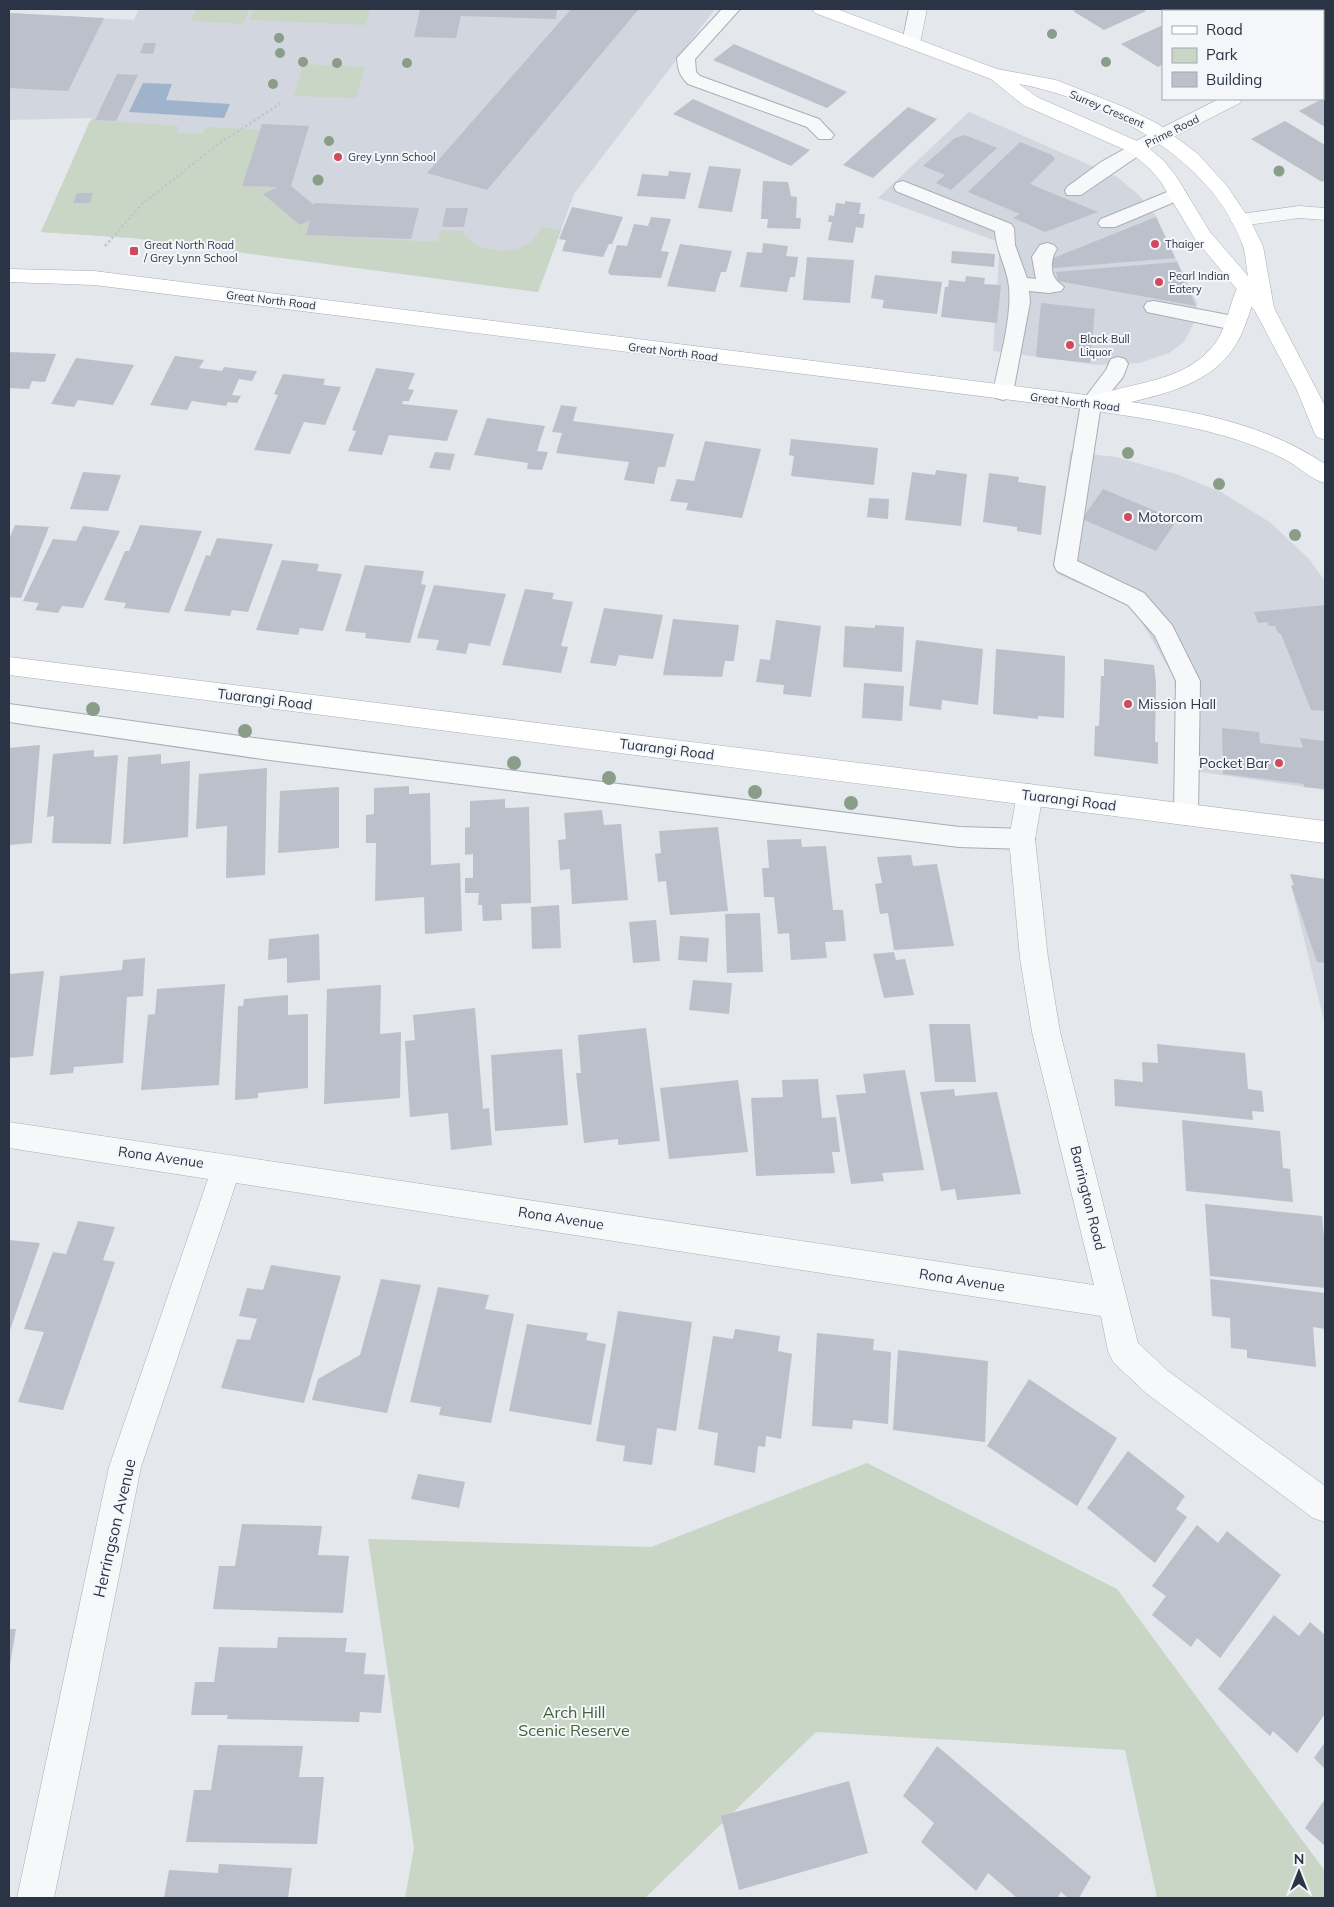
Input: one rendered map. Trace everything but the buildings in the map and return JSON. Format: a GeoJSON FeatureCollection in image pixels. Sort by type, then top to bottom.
{"type":"FeatureCollection","features":[{"type":"Feature","properties":{"kind":"main road","name":"Surrey Crescent"},"geometry":{"type":"LineString","coordinates":[[821,9],[993,74],[1049,84],[1117,110],[1162,136],[1191,158],[1220,190],[1240,220],[1254,246],[1264,308]]}},
{"type":"Feature","properties":{"kind":"main road","name":"Surrey Crescent"},"geometry":{"type":"LineString","coordinates":[[993,74],[1030,101],[1137,148],[1157,165],[1202,236],[1264,308],[1307,388],[1325,432]]}},
{"type":"Feature","properties":{"kind":"main road"},"geometry":{"type":"LineString","coordinates":[[1226,264],[1228,244],[1235,226],[1240,220]]}},
{"type":"Feature","properties":{"kind":"main road","name":"Great North Road"},"geometry":{"type":"LineString","coordinates":[[9,275],[94,278],[1091,403],[1181,418],[1234,431],[1296,455],[1325,475]]}},
{"type":"Feature","properties":{"kind":"main road"},"geometry":{"type":"LineString","coordinates":[[1091,403],[1170,383],[1201,369],[1221,351],[1228,340],[1247,288]]}},
{"type":"Feature","properties":{"kind":"main road","name":"Tuarangi Road"},"geometry":{"type":"LineString","coordinates":[[9,666],[1325,832]]}},
{"type":"Feature","properties":{"kind":"street"},"geometry":{"type":"LineString","coordinates":[[910,43],[917,21],[918,9]]}},
{"type":"Feature","properties":{"kind":"street","name":"Prime Road"},"geometry":{"type":"LineString","coordinates":[[1137,148],[1231,100]]}},
{"type":"Feature","properties":{"kind":"street"},"geometry":{"type":"LineString","coordinates":[[1240,220],[1299,212],[1325,214]]}},
{"type":"Feature","properties":{"kind":"street","name":"Barrington Road"},"geometry":{"type":"LineString","coordinates":[[1030,794],[1022,838],[1034,958],[1046,1032],[1114,1303],[1124,1351],[1157,1382],[1325,1506]]}},
{"type":"Feature","properties":{"kind":"street","name":"Rona Avenue"},"geometry":{"type":"LineString","coordinates":[[9,1135],[1114,1303]]}},
{"type":"Feature","properties":{"kind":"street","name":"Herringson Avenue"},"geometry":{"type":"LineString","coordinates":[[36,1898],[125,1467],[227,1167]]}},
{"type":"Feature","properties":{"kind":"lane"},"geometry":{"type":"LineString","coordinates":[[731,9],[686,58],[688,73],[694,80],[814,123],[825,135]]}},
{"type":"Feature","properties":{"kind":"lane"},"geometry":{"type":"LineString","coordinates":[[1074,191],[1137,148]]}},
{"type":"Feature","properties":{"kind":"lane"},"geometry":{"type":"LineString","coordinates":[[903,187],[1004,228],[1005,245],[1019,284],[1020,302],[1003,393]]}},
{"type":"Feature","properties":{"kind":"lane"},"geometry":{"type":"LineString","coordinates":[[1108,223],[1177,194]]}},
{"type":"Feature","properties":{"kind":"lane"},"geometry":{"type":"LineString","coordinates":[[1019,284],[1052,287],[1042,262],[1042,256],[1047,249]]}},
{"type":"Feature","properties":{"kind":"lane"},"geometry":{"type":"LineString","coordinates":[[1154,307],[1234,323]]}},
{"type":"Feature","properties":{"kind":"lane"},"geometry":{"type":"LineString","coordinates":[[1118,364],[1116,372],[1091,403],[1065,565],[1136,599],[1164,631],[1188,681],[1186,815]]}},
{"type":"Feature","properties":{"kind":"lane"},"geometry":{"type":"LineString","coordinates":[[9,713],[272,750],[959,837],[1022,838]]}},
{"type":"Feature","properties":{"kind":"path"},"geometry":{"type":"LineString","coordinates":[[105,246],[142,204],[217,145],[281,103]]}},
{"type":"Feature","properties":{"kind":"shaded area","name":"Grey Lynn School"},"geometry":{"type":"Polygon","coordinates":[[[139,9],[715,9],[574,194],[538,292],[133,238],[41,232],[92,118],[9,120],[9,13],[134,20],[139,9]]]}},
{"type":"Feature","properties":{"kind":"shaded area"},"geometry":{"type":"Polygon","coordinates":[[[969,112],[1117,177],[1138,194],[1156,216],[1197,303],[1197,317],[1184,342],[1169,353],[1140,363],[1097,365],[993,351],[999,255],[996,241],[878,198],[969,112]]]}},
{"type":"Feature","properties":{"kind":"shaded area"},"geometry":{"type":"Polygon","coordinates":[[[1070,452],[1116,457],[1176,474],[1221,492],[1271,523],[1309,559],[1325,581],[1325,790],[1180,769],[1174,677],[1132,606],[1057,574],[1070,452]]]}},
{"type":"Feature","properties":{"kind":"shaded area"},"geometry":{"type":"Polygon","coordinates":[[[1291,885],[1325,891],[1325,1025],[1291,885]]]}},
{"type":"Feature","properties":{"kind":"green space"},"geometry":{"type":"Polygon","coordinates":[[[196,9],[249,9],[243,24],[191,21],[196,9]]]}},
{"type":"Feature","properties":{"kind":"green space"},"geometry":{"type":"Polygon","coordinates":[[[254,9],[370,9],[365,25],[249,20],[254,9]]]}},
{"type":"Feature","properties":{"kind":"green space"},"geometry":{"type":"Polygon","coordinates":[[[303,64],[365,67],[356,98],[294,96],[303,64]]]}},
{"type":"Feature","properties":{"kind":"green space"},"geometry":{"type":"Polygon","coordinates":[[[90,121],[178,126],[177,133],[203,134],[206,127],[260,130],[242,186],[278,187],[264,194],[300,225],[310,220],[306,235],[438,242],[441,230],[462,231],[472,242],[487,249],[512,250],[527,245],[542,227],[561,230],[538,292],[133,238],[41,232],[90,121]]]}},
{"type":"Feature","properties":{"kind":"green space","name":"Arch Hill Scenic Reserve"},"geometry":{"type":"Polygon","coordinates":[[[867,1463],[1117,1589],[1325,1871],[1325,1898],[1157,1898],[1125,1750],[816,1732],[645,1898],[405,1898],[414,1848],[368,1539],[651,1547],[867,1463]]]}},
{"type":"Feature","properties":{"kind":"water"},"geometry":{"type":"Polygon","coordinates":[[[143,83],[172,84],[166,100],[230,104],[224,118],[129,112],[143,83]]]}},
{"type":"Feature","properties":{"kind":"place","name":"Grey Lynn School"},"geometry":{"type":"Point","coordinates":[338,157]}},
{"type":"Feature","properties":{"kind":"place","name":"Thaiger"},"geometry":{"type":"Point","coordinates":[1155,244]}},
{"type":"Feature","properties":{"kind":"place","name":"Great North Road / Grey Lynn School"},"geometry":{"type":"Point","coordinates":[134,251]}},
{"type":"Feature","properties":{"kind":"place","name":"Pearl Indian Eatery"},"geometry":{"type":"Point","coordinates":[1159,282]}},
{"type":"Feature","properties":{"kind":"place","name":"Black Bull Liquor"},"geometry":{"type":"Point","coordinates":[1070,345]}},
{"type":"Feature","properties":{"kind":"place","name":"Motorcom"},"geometry":{"type":"Point","coordinates":[1128,517]}},
{"type":"Feature","properties":{"kind":"place","name":"Mission Hall"},"geometry":{"type":"Point","coordinates":[1128,704]}},
{"type":"Feature","properties":{"kind":"place","name":"Pocket Bar"},"geometry":{"type":"Point","coordinates":[1279,763]}}]}
